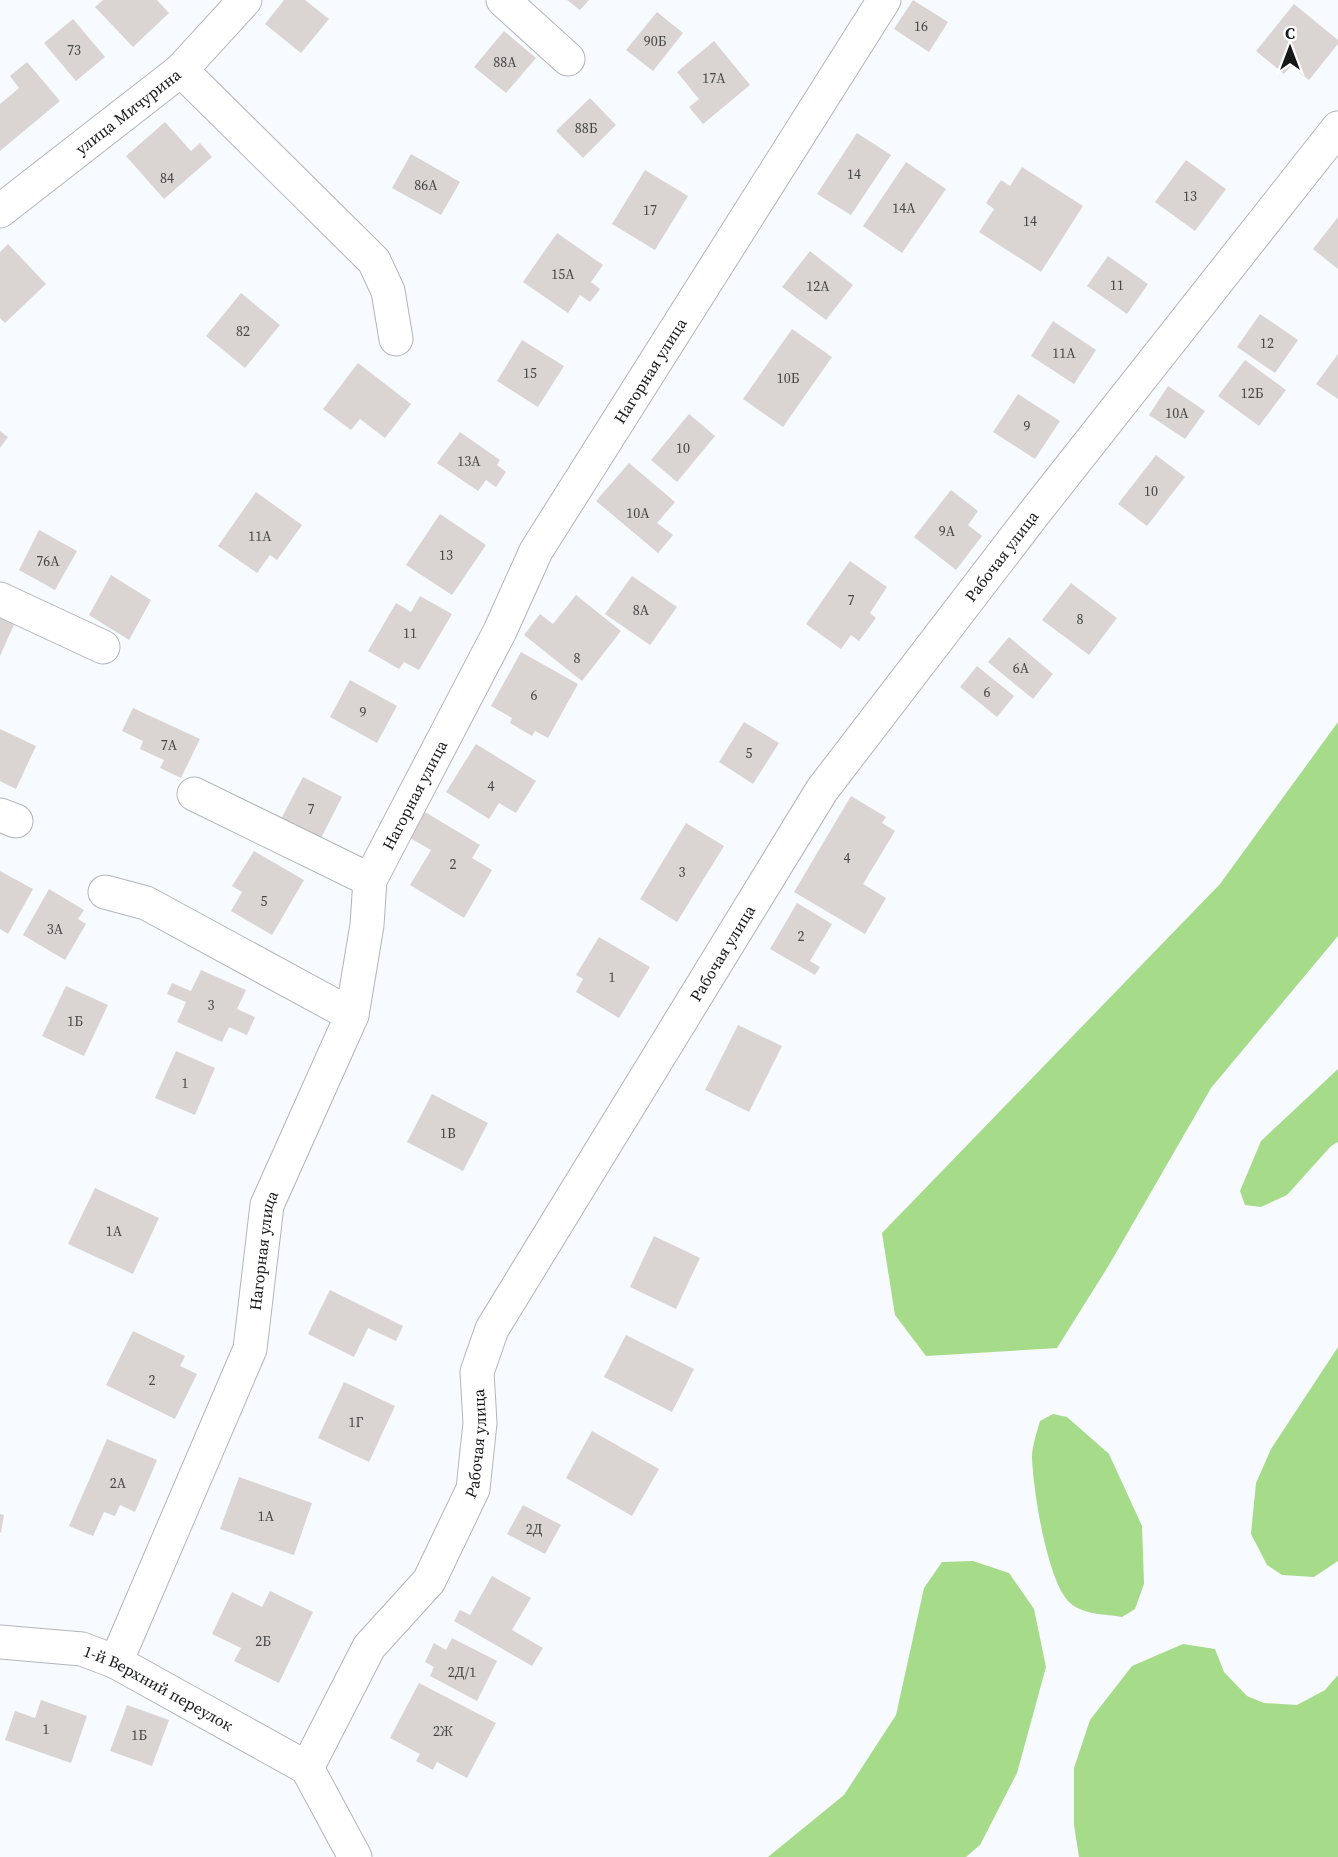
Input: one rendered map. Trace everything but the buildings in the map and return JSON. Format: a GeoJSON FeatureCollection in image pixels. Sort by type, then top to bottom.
{"type":"FeatureCollection","features":[{"type":"Feature","properties":{"kind":"street","name":"улица Мичурина"},"geometry":{"type":"LineString","coordinates":[[0,211],[181,70],[245,0]]}},
{"type":"Feature","properties":{"kind":"street"},"geometry":{"type":"LineString","coordinates":[[503,0],[568,59]]}},
{"type":"Feature","properties":{"kind":"street","name":"Нагорная улица"},"geometry":{"type":"LineString","coordinates":[[116,1662],[250,1349],[267,1204],[352,1015],[367,925],[370,880],[500,631],[536,551],[884,0]]}},
{"type":"Feature","properties":{"kind":"street"},"geometry":{"type":"LineString","coordinates":[[181,70],[374,261],[388,291],[396,339]]}},
{"type":"Feature","properties":{"kind":"street","name":"Рабочая улица"},"geometry":{"type":"LineString","coordinates":[[307,1768],[369,1647],[429,1581],[473,1489],[480,1424],[477,1372],[492,1329],[822,790],[1032,516],[1338,128]]}},
{"type":"Feature","properties":{"kind":"street"},"geometry":{"type":"LineString","coordinates":[[0,598],[103,647]]}},
{"type":"Feature","properties":{"kind":"street"},"geometry":{"type":"LineString","coordinates":[[194,794],[370,880]]}},
{"type":"Feature","properties":{"kind":"street"},"geometry":{"type":"LineString","coordinates":[[105,892],[146,903],[352,1015]]}},
{"type":"Feature","properties":{"kind":"street","name":"1-й Верхний переулок"},"geometry":{"type":"LineString","coordinates":[[0,1642],[82,1649],[116,1662],[307,1768]]}},
{"type":"Feature","properties":{"kind":"street"},"geometry":{"type":"LineString","coordinates":[[307,1768],[355,1857]]}},
{"type":"Feature","properties":{"kind":"green space"},"geometry":{"type":"Polygon","coordinates":[[[1338,722],[1338,936],[1211,1088],[1109,1265],[1057,1348],[926,1356],[895,1315],[882,1233],[1220,884],[1338,722]]]}},
{"type":"Feature","properties":{"kind":"green space"},"geometry":{"type":"Polygon","coordinates":[[[1338,1069],[1338,1142],[1331,1146],[1287,1195],[1261,1207],[1245,1205],[1240,1191],[1261,1141],[1338,1069]]]}},
{"type":"Feature","properties":{"kind":"green space"},"geometry":{"type":"Polygon","coordinates":[[[1338,1347],[1338,1561],[1314,1577],[1282,1575],[1267,1565],[1251,1534],[1256,1483],[1271,1449],[1338,1347]]]}},
{"type":"Feature","properties":{"kind":"green space"},"geometry":{"type":"Polygon","coordinates":[[[1053,1414],[1067,1417],[1109,1454],[1142,1526],[1144,1584],[1135,1609],[1122,1617],[1088,1612],[1076,1607],[1062,1592],[1054,1576],[1038,1512],[1032,1457],[1040,1421],[1053,1414]]]}},
{"type":"Feature","properties":{"kind":"green space"},"geometry":{"type":"Polygon","coordinates":[[[973,1561],[1009,1573],[1034,1609],[1046,1667],[1017,1773],[980,1845],[966,1857],[768,1857],[844,1795],[896,1715],[924,1588],[942,1562],[973,1561]]]}},
{"type":"Feature","properties":{"kind":"green space"},"geometry":{"type":"Polygon","coordinates":[[[1183,1644],[1215,1649],[1224,1672],[1247,1696],[1264,1703],[1297,1705],[1325,1690],[1338,1675],[1338,1857],[1079,1857],[1074,1825],[1074,1768],[1090,1720],[1132,1666],[1183,1644]]]}}]}
